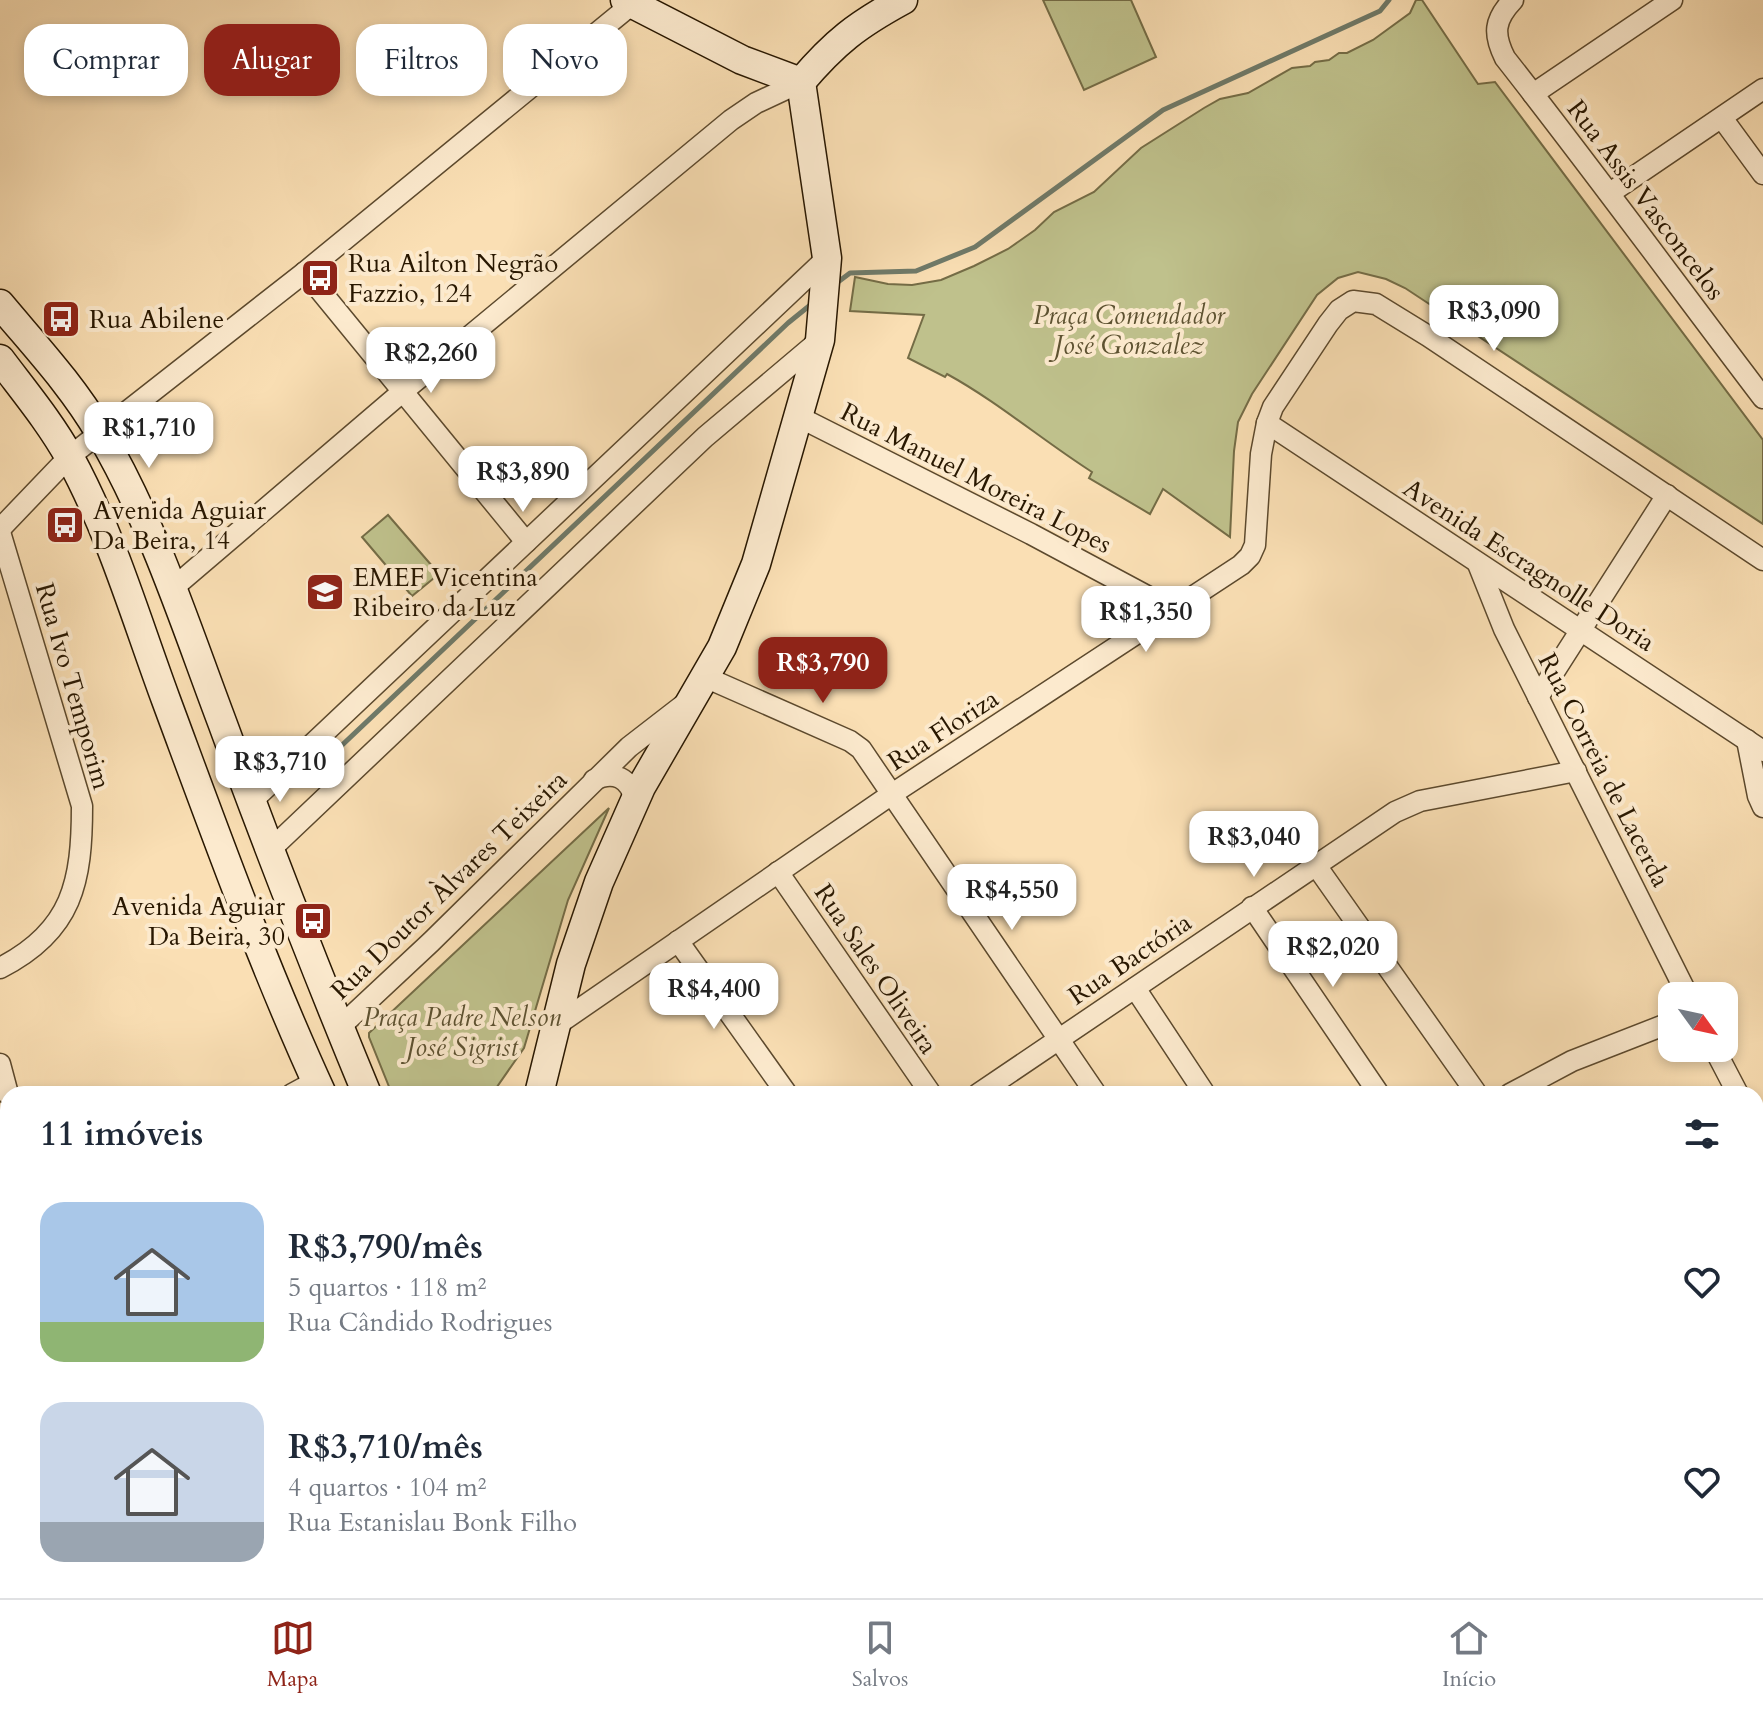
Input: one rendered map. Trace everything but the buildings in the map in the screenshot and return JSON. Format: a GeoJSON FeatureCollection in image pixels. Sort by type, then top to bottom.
{"type":"FeatureCollection","features":[{"type":"Feature","properties":{"kind":"main road"},"geometry":{"type":"LineString","coordinates":[[542,1080],[583,925],[599,882],[635,800],[722,647],[756,564],[822,328],[826,272],[801,82],[834,45],[891,2]]}},
{"type":"Feature","properties":{"kind":"main road"},"geometry":{"type":"LineString","coordinates":[[628,3],[742,60],[801,82]]}},
{"type":"Feature","properties":{"kind":"main road"},"geometry":{"type":"LineString","coordinates":[[0,304],[68,384],[100,432],[130,491],[173,588],[251,802],[364,1086]]}},
{"type":"Feature","properties":{"kind":"main road"},"geometry":{"type":"LineString","coordinates":[[3,368],[38,409],[69,457],[114,559],[241,896],[309,1086]]}},
{"type":"Feature","properties":{"kind":"main road"},"geometry":{"type":"LineString","coordinates":[[114,559],[127,567],[143,590],[152,594],[173,588]]}},
{"type":"Feature","properties":{"kind":"street","name":"Rua Assis Vasconcelos"},"geometry":{"type":"LineString","coordinates":[[1513,0],[1502,12],[1495,29],[1505,58],[1763,398]]}},
{"type":"Feature","properties":{"kind":"street"},"geometry":{"type":"LineString","coordinates":[[1533,94],[1672,0]]}},
{"type":"Feature","properties":{"kind":"street"},"geometry":{"type":"LineString","coordinates":[[0,531],[69,457],[305,272],[628,3]]}},
{"type":"Feature","properties":{"kind":"street"},"geometry":{"type":"LineString","coordinates":[[173,588],[401,393],[731,120],[756,103],[801,82]]}},
{"type":"Feature","properties":{"kind":"street"},"geometry":{"type":"LineString","coordinates":[[1610,193],[1763,89]]}},
{"type":"Feature","properties":{"kind":"street"},"geometry":{"type":"LineString","coordinates":[[1722,118],[1763,174]]}},
{"type":"Feature","properties":{"kind":"street"},"geometry":{"type":"LineString","coordinates":[[305,272],[526,542]]}},
{"type":"Feature","properties":{"kind":"street"},"geometry":{"type":"LineString","coordinates":[[251,802],[526,542],[826,272]]}},
{"type":"Feature","properties":{"kind":"street","name":"Rua Floriza"},"geometry":{"type":"LineString","coordinates":[[555,1026],[892,794],[1241,565],[1255,545],[1261,454],[1273,407],[1328,324],[1339,310],[1353,301],[1366,300],[1376,304],[1428,336],[1667,495]]}},
{"type":"Feature","properties":{"kind":"street"},"geometry":{"type":"LineString","coordinates":[[270,850],[822,328]]}},
{"type":"Feature","properties":{"kind":"street","name":"Rua Manuel Moreira Lopes"},"geometry":{"type":"LineString","coordinates":[[797,416],[1031,534],[1173,610]]}},
{"type":"Feature","properties":{"kind":"street","name":"Avenida Escragnolle Doria"},"geometry":{"type":"LineString","coordinates":[[1267,423],[1755,745]]}},
{"type":"Feature","properties":{"kind":"street"},"geometry":{"type":"LineString","coordinates":[[1538,697],[1576,642],[1580,630],[1667,495],[1763,560]]}},
{"type":"Feature","properties":{"kind":"street","name":"Rua Ivo Temporim"},"geometry":{"type":"LineString","coordinates":[[0,531],[82,806],[82,834],[79,872],[69,900],[54,926],[36,944],[0,968]]}},
{"type":"Feature","properties":{"kind":"street","name":"Rua Correia de Lacerda"},"geometry":{"type":"LineString","coordinates":[[1478,564],[1504,629],[1681,982]]}},
{"type":"Feature","properties":{"kind":"street"},"geometry":{"type":"LineString","coordinates":[[698,688],[850,741],[861,749],[1091,1086]]}},
{"type":"Feature","properties":{"kind":"street","name":"Rua Doutor Àlvares Teixeira"},"geometry":{"type":"LineString","coordinates":[[340,1027],[431,942],[594,780],[698,688]]}},
{"type":"Feature","properties":{"kind":"street"},"geometry":{"type":"LineString","coordinates":[[1755,745],[1758,796],[1763,807]]}},
{"type":"Feature","properties":{"kind":"street","name":"Rua Bactória"},"geometry":{"type":"LineString","coordinates":[[990,1086],[1370,827],[1420,801],[1576,771]]}},
{"type":"Feature","properties":{"kind":"street","name":"Rua Doutor Àlvares Teixeira"},"geometry":{"type":"LineString","coordinates":[[594,780],[611,775],[620,777],[628,783],[635,800]]}},
{"type":"Feature","properties":{"kind":"street"},"geometry":{"type":"LineString","coordinates":[[1315,864],[1471,1086]]}},
{"type":"Feature","properties":{"kind":"street","name":"Rua Sales Oliveira"},"geometry":{"type":"LineString","coordinates":[[778,872],[925,1086]]}},
{"type":"Feature","properties":{"kind":"street"},"geometry":{"type":"LineString","coordinates":[[1252,907],[1374,1086]]}},
{"type":"Feature","properties":{"kind":"street"},"geometry":{"type":"LineString","coordinates":[[678,941],[781,1086]]}},
{"type":"Feature","properties":{"kind":"street"},"geometry":{"type":"LineString","coordinates":[[1135,988],[1200,1086]]}},
{"type":"Feature","properties":{"kind":"street"},"geometry":{"type":"LineString","coordinates":[[1525,1086],[1572,1061],[1658,1027]]}},
{"type":"Feature","properties":{"kind":"street"},"geometry":{"type":"LineString","coordinates":[[1721,1062],[1734,1086]]}},
{"type":"Feature","properties":{"kind":"street"},"geometry":{"type":"LineString","coordinates":[[0,1064],[6,1086]]}},
{"type":"Feature","properties":{"kind":"green space"},"geometry":{"type":"Polygon","coordinates":[[[1043,0],[1131,0],[1156,57],[1084,90],[1043,0]]]}},
{"type":"Feature","properties":{"kind":"green space","name":"Praça Comendador José Gonzalez"},"geometry":{"type":"Polygon","coordinates":[[[1416,0],[1422,0],[1478,84],[1495,82],[1763,440],[1763,524],[1405,288],[1358,272],[1338,278],[1317,295],[1252,394],[1238,422],[1230,537],[1163,489],[1150,514],[1089,478],[1092,472],[984,397],[947,374],[945,377],[908,358],[924,315],[850,311],[855,277],[912,285],[941,280],[974,266],[1008,249],[1054,212],[1094,192],[1141,148],[1204,108],[1220,99],[1248,93],[1292,68],[1329,60],[1373,40],[1410,13],[1416,0]]]}},
{"type":"Feature","properties":{"kind":"green space"},"geometry":{"type":"Polygon","coordinates":[[[388,515],[439,574],[412,596],[362,537],[388,515]]]}},
{"type":"Feature","properties":{"kind":"green space","name":"Praça Padre Nelson José Sigrist"},"geometry":{"type":"Polygon","coordinates":[[[609,808],[568,900],[524,1048],[498,1086],[389,1086],[369,1033],[609,808]]]}},
{"type":"Feature","properties":{"kind":"waterway"},"geometry":{"type":"LineString","coordinates":[[834,285],[850,273],[916,271],[975,247],[1163,110],[1380,11],[1389,0]]}},
{"type":"Feature","properties":{"kind":"waterway"},"geometry":{"type":"LineString","coordinates":[[301,784],[788,323],[814,302]]}},
{"type":"Feature","properties":{"kind":"place","name":"Rua Ailton Negrão Fazzio, 124"},"geometry":{"type":"Point","coordinates":[320,278]}},
{"type":"Feature","properties":{"kind":"place","name":"Rua Abilene"},"geometry":{"type":"Point","coordinates":[61,319]}},
{"type":"Feature","properties":{"kind":"place","name":"Avenida Aguiar Da Beira, 14"},"geometry":{"type":"Point","coordinates":[65,525]}},
{"type":"Feature","properties":{"kind":"place","name":"EMEF Vicentina Ribeiro da Luz"},"geometry":{"type":"Point","coordinates":[325,592]}},
{"type":"Feature","properties":{"kind":"place","name":"Avenida Aguiar Da Beira, 30"},"geometry":{"type":"Point","coordinates":[313,921]}}]}
